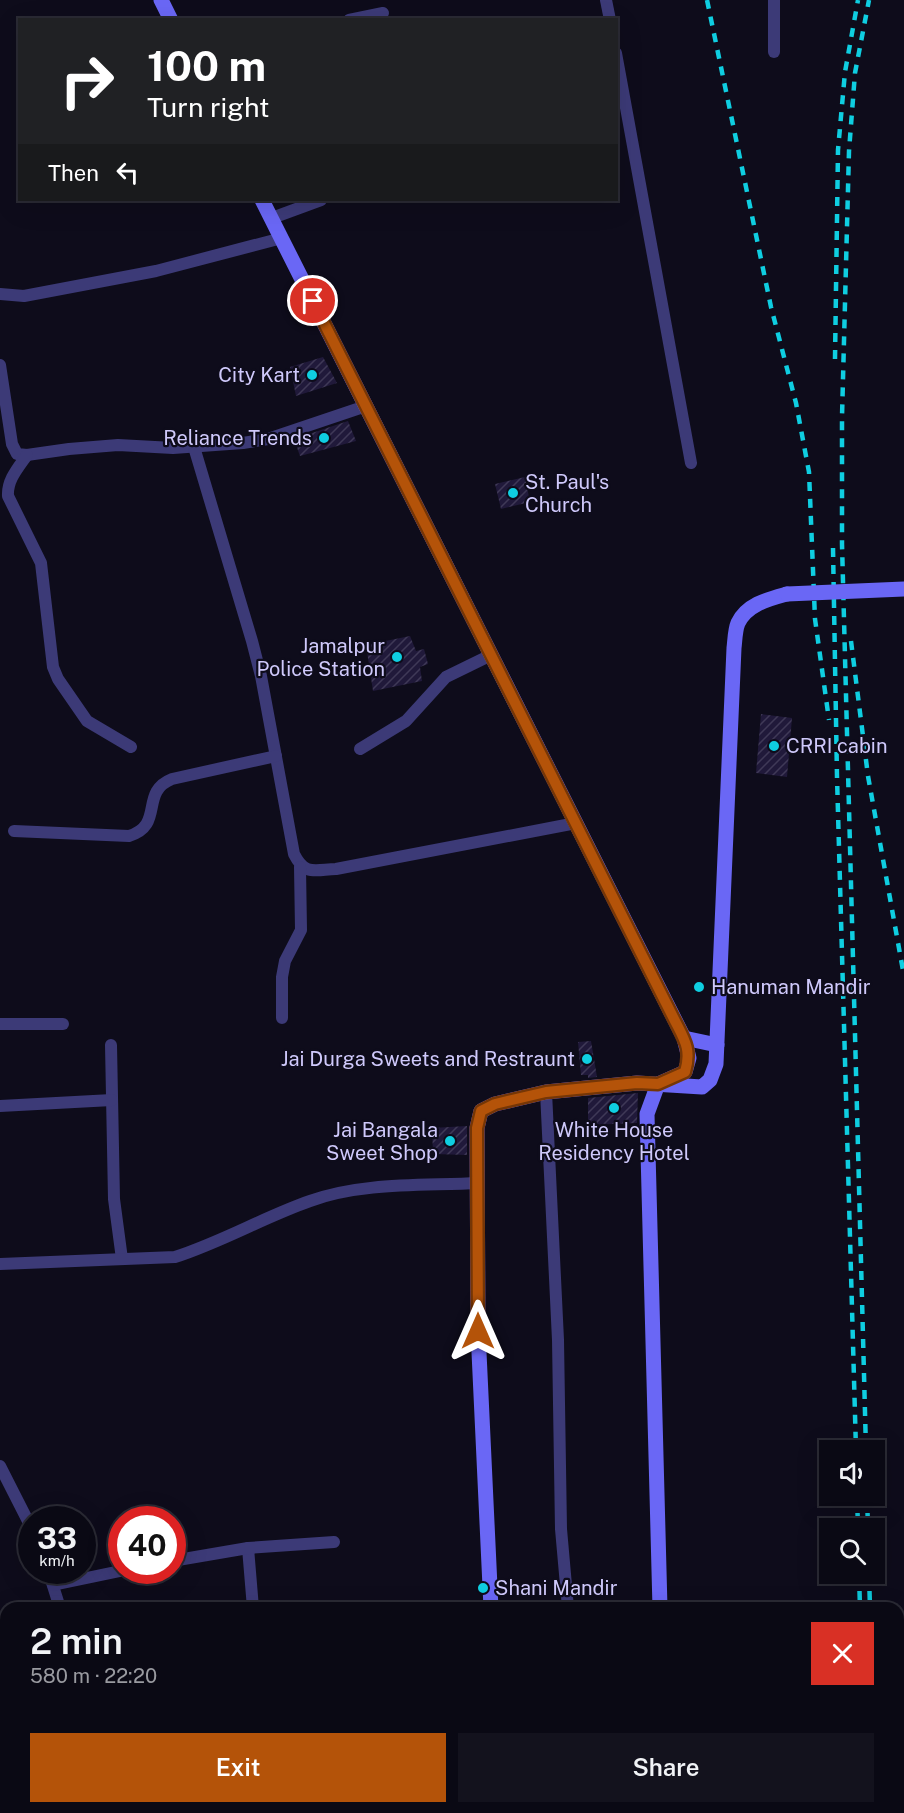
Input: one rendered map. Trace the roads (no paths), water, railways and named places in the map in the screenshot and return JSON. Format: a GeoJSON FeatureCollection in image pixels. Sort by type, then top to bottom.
{"type":"FeatureCollection","features":[{"type":"Feature","properties":{"kind":"main road"},"geometry":{"type":"LineString","coordinates":[[161,0],[170,18]]}},
{"type":"Feature","properties":{"kind":"main road"},"geometry":{"type":"LineString","coordinates":[[263,201],[684,1038],[689,1058],[685,1072],[658,1084],[647,1114],[660,1602]]}},
{"type":"Feature","properties":{"kind":"main road"},"geometry":{"type":"LineString","coordinates":[[491,1602],[478,1331],[477,1128],[481,1111],[495,1104],[546,1092],[637,1083],[702,1087],[710,1080],[716,1064],[735,640],[738,624],[747,611],[764,600],[787,594],[904,589]]}},
{"type":"Feature","properties":{"kind":"main road"},"geometry":{"type":"LineString","coordinates":[[684,1038],[717,1045]]}},
{"type":"Feature","properties":{"kind":"street"},"geometry":{"type":"LineString","coordinates":[[606,0],[610,18]]}},
{"type":"Feature","properties":{"kind":"street"},"geometry":{"type":"LineString","coordinates":[[774,0],[774,51]]}},
{"type":"Feature","properties":{"kind":"street"},"geometry":{"type":"LineString","coordinates":[[359,18],[383,13]]}},
{"type":"Feature","properties":{"kind":"street"},"geometry":{"type":"LineString","coordinates":[[618,64],[691,463]]}},
{"type":"Feature","properties":{"kind":"street"},"geometry":{"type":"LineString","coordinates":[[272,218],[318,201]]}},
{"type":"Feature","properties":{"kind":"street"},"geometry":{"type":"LineString","coordinates":[[0,294],[24,296],[156,271],[282,238]]}},
{"type":"Feature","properties":{"kind":"street"},"geometry":{"type":"LineString","coordinates":[[0,365],[12,444],[17,454],[27,455],[118,445],[194,447],[268,439],[366,406]]}},
{"type":"Feature","properties":{"kind":"street"},"geometry":{"type":"LineString","coordinates":[[194,447],[252,641],[294,854],[300,867],[302,930],[285,961],[282,977],[282,1018]]}},
{"type":"Feature","properties":{"kind":"street"},"geometry":{"type":"LineString","coordinates":[[27,455],[11,478],[8,496],[41,563],[53,667],[68,695],[87,721],[131,747]]}},
{"type":"Feature","properties":{"kind":"street"},"geometry":{"type":"LineString","coordinates":[[360,749],[406,721],[447,677],[491,655]]}},
{"type":"Feature","properties":{"kind":"street"},"geometry":{"type":"LineString","coordinates":[[15,831],[129,836],[141,833],[148,824],[155,793],[162,783],[276,756]]}},
{"type":"Feature","properties":{"kind":"street"},"geometry":{"type":"LineString","coordinates":[[300,867],[308,870],[336,869],[576,823]]}},
{"type":"Feature","properties":{"kind":"street"},"geometry":{"type":"LineString","coordinates":[[0,1024],[63,1024]]}},
{"type":"Feature","properties":{"kind":"street"},"geometry":{"type":"LineString","coordinates":[[111,1045],[114,1199],[122,1259]]}},
{"type":"Feature","properties":{"kind":"street"},"geometry":{"type":"LineString","coordinates":[[546,1092],[558,1340],[561,1529],[567,1602]]}},
{"type":"Feature","properties":{"kind":"street"},"geometry":{"type":"LineString","coordinates":[[0,1106],[112,1100]]}},
{"type":"Feature","properties":{"kind":"street"},"geometry":{"type":"LineString","coordinates":[[0,1264],[175,1257],[203,1248],[310,1200],[339,1193],[364,1189],[478,1184]]}},
{"type":"Feature","properties":{"kind":"street"},"geometry":{"type":"LineString","coordinates":[[0,1466],[20,1506]]}},
{"type":"Feature","properties":{"kind":"street"},"geometry":{"type":"LineString","coordinates":[[186,1559],[248,1548],[334,1542]]}},
{"type":"Feature","properties":{"kind":"street"},"geometry":{"type":"LineString","coordinates":[[248,1548],[252,1602]]}},
{"type":"Feature","properties":{"kind":"street"},"geometry":{"type":"LineString","coordinates":[[58,1602],[53,1585],[108,1574]]}},
{"type":"Feature","properties":{"kind":"railway"},"geometry":{"type":"LineString","coordinates":[[707,0],[771,307],[796,403],[809,472],[815,619],[829,720]]}},
{"type":"Feature","properties":{"kind":"railway"},"geometry":{"type":"LineString","coordinates":[[835,359],[838,150],[845,72],[858,0]]}},
{"type":"Feature","properties":{"kind":"railway"},"geometry":{"type":"LineString","coordinates":[[866,1440],[842,544],[842,417],[849,151],[855,73],[869,0]]}},
{"type":"Feature","properties":{"kind":"railway"},"geometry":{"type":"LineString","coordinates":[[833,548],[837,777],[856,1440]]}},
{"type":"Feature","properties":{"kind":"railway"},"geometry":{"type":"LineString","coordinates":[[851,641],[868,776],[904,976]]}},
{"type":"Feature","properties":{"kind":"railway"},"geometry":{"type":"LineString","coordinates":[[857,1506],[858,1518]]}},
{"type":"Feature","properties":{"kind":"railway"},"geometry":{"type":"LineString","coordinates":[[867,1506],[868,1518]]}},
{"type":"Feature","properties":{"kind":"railway"},"geometry":{"type":"LineString","coordinates":[[859,1584],[860,1602]]}},
{"type":"Feature","properties":{"kind":"railway"},"geometry":{"type":"LineString","coordinates":[[869,1584],[870,1602]]}},
{"type":"Feature","properties":{"kind":"place","name":"City Kart"},"geometry":{"type":"Point","coordinates":[312,375]}},
{"type":"Feature","properties":{"kind":"place","name":"Reliance Trends"},"geometry":{"type":"Point","coordinates":[324,438]}},
{"type":"Feature","properties":{"kind":"place","name":"St. Paul's Church"},"geometry":{"type":"Point","coordinates":[513,493]}},
{"type":"Feature","properties":{"kind":"place","name":"Jamalpur Police Station"},"geometry":{"type":"Point","coordinates":[397,657]}},
{"type":"Feature","properties":{"kind":"place","name":"CRRI cabin"},"geometry":{"type":"Point","coordinates":[774,746]}},
{"type":"Feature","properties":{"kind":"place","name":"Hanuman Mandir"},"geometry":{"type":"Point","coordinates":[699,987]}},
{"type":"Feature","properties":{"kind":"place","name":"Jai Durga Sweets and Restraunt"},"geometry":{"type":"Point","coordinates":[587,1059]}},
{"type":"Feature","properties":{"kind":"place","name":"White House Residency Hotel"},"geometry":{"type":"Point","coordinates":[614,1108]}},
{"type":"Feature","properties":{"kind":"place","name":"Jai Bangala Sweet Shop"},"geometry":{"type":"Point","coordinates":[450,1141]}},
{"type":"Feature","properties":{"kind":"place","name":"Shani Mandir"},"geometry":{"type":"Point","coordinates":[483,1588]}}]}
